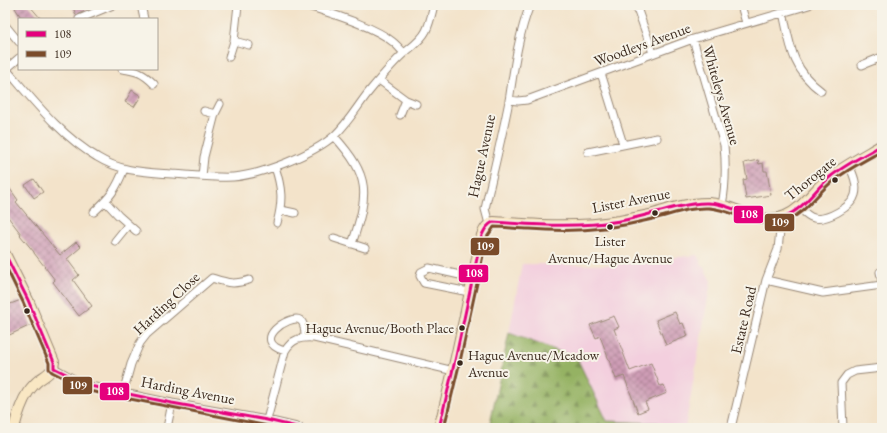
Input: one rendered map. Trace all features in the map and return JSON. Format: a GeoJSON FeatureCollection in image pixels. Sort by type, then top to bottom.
{"type":"FeatureCollection","features":[{"type":"Feature","properties":{"kind":"street"},"geometry":{"type":"LineString","coordinates":[[81,18],[105,6],[113,5]]}},
{"type":"Feature","properties":{"kind":"street"},"geometry":{"type":"LineString","coordinates":[[140,5],[144,18]]}},
{"type":"Feature","properties":{"kind":"street"},"geometry":{"type":"LineString","coordinates":[[229,57],[234,40],[238,5]]}},
{"type":"Feature","properties":{"kind":"street"},"geometry":{"type":"LineString","coordinates":[[305,5],[356,23],[382,35],[393,42],[404,53]]}},
{"type":"Feature","properties":{"kind":"street"},"geometry":{"type":"LineString","coordinates":[[18,59],[6,70],[57,126],[82,148],[98,158],[124,169],[202,176],[232,177],[275,167],[300,156],[334,136],[346,124],[366,95],[379,80],[404,53],[420,39],[426,31],[434,5]]}},
{"type":"Feature","properties":{"kind":"street","name":"Hague Avenue"},"geometry":{"type":"LineString","coordinates":[[489,224],[485,209],[509,100],[513,68],[530,5]]}},
{"type":"Feature","properties":{"kind":"street"},"geometry":{"type":"LineString","coordinates":[[636,5],[653,53]]}},
{"type":"Feature","properties":{"kind":"street"},"geometry":{"type":"LineString","coordinates":[[740,5],[746,23]]}},
{"type":"Feature","properties":{"kind":"street","name":"Woodleys Avenue"},"geometry":{"type":"LineString","coordinates":[[509,100],[527,100],[693,39],[809,5]]}},
{"type":"Feature","properties":{"kind":"street"},"geometry":{"type":"LineString","coordinates":[[783,12],[791,47],[797,65],[807,79],[821,91]]}},
{"type":"Feature","properties":{"kind":"street"},"geometry":{"type":"LineString","coordinates":[[5,25],[18,41]]}},
{"type":"Feature","properties":{"kind":"street","name":"Whiteleys Avenue"},"geometry":{"type":"LineString","coordinates":[[693,39],[724,145],[726,183],[722,205]]}},
{"type":"Feature","properties":{"kind":"street"},"geometry":{"type":"LineString","coordinates":[[234,40],[249,45]]}},
{"type":"Feature","properties":{"kind":"street"},"geometry":{"type":"LineString","coordinates":[[862,65],[882,57]]}},
{"type":"Feature","properties":{"kind":"street"},"geometry":{"type":"LineString","coordinates":[[140,71],[154,84]]}},
{"type":"Feature","properties":{"kind":"street"},"geometry":{"type":"LineString","coordinates":[[601,73],[623,144]]}},
{"type":"Feature","properties":{"kind":"street"},"geometry":{"type":"LineString","coordinates":[[379,80],[406,100],[416,104]]}},
{"type":"Feature","properties":{"kind":"street"},"geometry":{"type":"LineString","coordinates":[[400,116],[406,100]]}},
{"type":"Feature","properties":{"kind":"street"},"geometry":{"type":"LineString","coordinates":[[202,176],[204,157],[215,114],[220,104]]}},
{"type":"Feature","properties":{"kind":"street"},"geometry":{"type":"LineString","coordinates":[[204,111],[215,114]]}},
{"type":"Feature","properties":{"kind":"street"},"geometry":{"type":"LineString","coordinates":[[334,136],[353,159],[362,181],[364,203],[352,244]]}},
{"type":"Feature","properties":{"kind":"street"},"geometry":{"type":"LineString","coordinates":[[588,152],[657,138]]}},
{"type":"Feature","properties":{"kind":"street","name":"Thorogate"},"geometry":{"type":"LineString","coordinates":[[776,218],[785,216],[799,207],[823,182],[882,145]]}},
{"type":"Feature","properties":{"kind":"street"},"geometry":{"type":"LineString","coordinates":[[799,207],[812,217],[819,218],[833,214],[848,206],[855,196],[856,190],[849,165]]}},
{"type":"Feature","properties":{"kind":"street"},"geometry":{"type":"LineString","coordinates":[[275,167],[281,187],[281,210],[277,223]]}},
{"type":"Feature","properties":{"kind":"street"},"geometry":{"type":"LineString","coordinates":[[94,212],[112,194],[118,185],[124,169]]}},
{"type":"Feature","properties":{"kind":"street"},"geometry":{"type":"LineString","coordinates":[[106,201],[128,225],[136,230]]}},
{"type":"Feature","properties":{"kind":"street","name":"Lister Avenue"},"geometry":{"type":"LineString","coordinates":[[489,224],[493,222],[559,226],[618,221],[651,215],[674,208],[711,203],[722,205],[759,218],[776,218]]}},
{"type":"Feature","properties":{"kind":"street"},"geometry":{"type":"LineString","coordinates":[[281,210],[295,213]]}},
{"type":"Feature","properties":{"kind":"street","name":"Estate Road"},"geometry":{"type":"LineString","coordinates":[[731,428],[766,280],[778,249],[780,231],[776,218]]}},
{"type":"Feature","properties":{"kind":"street"},"geometry":{"type":"LineString","coordinates":[[439,428],[454,371],[469,292],[482,235],[485,228],[489,224]]}},
{"type":"Feature","properties":{"kind":"street"},"geometry":{"type":"LineString","coordinates":[[115,241],[128,225]]}},
{"type":"Feature","properties":{"kind":"street"},"geometry":{"type":"LineString","coordinates":[[334,238],[365,248]]}},
{"type":"Feature","properties":{"kind":"street"},"geometry":{"type":"LineString","coordinates":[[5,254],[28,300],[54,362],[54,368],[48,375],[37,381],[28,392],[20,408],[14,428]]}},
{"type":"Feature","properties":{"kind":"street"},"geometry":{"type":"LineString","coordinates":[[469,292],[424,283],[420,276],[421,272],[429,268],[473,278]]}},
{"type":"Feature","properties":{"kind":"street"},"geometry":{"type":"LineString","coordinates":[[766,280],[823,292],[882,284],[880,272]]}},
{"type":"Feature","properties":{"kind":"street","name":"Harding Close"},"geometry":{"type":"LineString","coordinates":[[123,393],[131,364],[140,343],[147,334],[212,278],[231,284],[250,280]]}},
{"type":"Feature","properties":{"kind":"street"},"geometry":{"type":"LineString","coordinates":[[285,351],[276,349],[270,341],[274,331],[280,326],[290,320],[300,320],[303,324],[305,337]]}},
{"type":"Feature","properties":{"kind":"street"},"geometry":{"type":"LineString","coordinates":[[266,420],[285,351],[288,345],[293,341],[305,337],[454,371]]}},
{"type":"Feature","properties":{"kind":"street","name":"Harding Avenue"},"geometry":{"type":"LineString","coordinates":[[54,368],[90,386],[301,428]]}},
{"type":"Feature","properties":{"kind":"street"},"geometry":{"type":"LineString","coordinates":[[843,428],[841,383],[847,375],[855,371],[882,368]]}},
{"type":"Feature","properties":{"kind":"street"},"geometry":{"type":"LineString","coordinates":[[167,428],[172,403]]}},
{"type":"Feature","properties":{"kind":"shaded area"},"geometry":{"type":"Polygon","coordinates":[[[697,255],[711,281],[685,428],[663,428],[659,423],[607,421],[577,358],[509,333],[522,264],[607,265],[697,255]]]}},
{"type":"Feature","properties":{"kind":"green space"},"geometry":{"type":"Polygon","coordinates":[[[509,333],[577,358],[607,421],[659,423],[663,428],[489,428],[509,333]]]}},
{"type":"Feature","properties":{"kind":"building"},"geometry":{"type":"Polygon","coordinates":[[[19,5],[29,5],[40,18],[21,18],[15,8],[19,5]]]}},
{"type":"Feature","properties":{"kind":"building"},"geometry":{"type":"Polygon","coordinates":[[[72,5],[86,5],[88,10],[76,15],[72,5]]]}},
{"type":"Feature","properties":{"kind":"building"},"geometry":{"type":"Polygon","coordinates":[[[132,90],[141,96],[134,107],[125,102],[132,90]]]}},
{"type":"Feature","properties":{"kind":"building"},"geometry":{"type":"Polygon","coordinates":[[[758,160],[759,164],[763,163],[764,171],[767,171],[771,195],[746,199],[743,180],[747,179],[744,163],[758,160]]]}},
{"type":"Feature","properties":{"kind":"building"},"geometry":{"type":"Polygon","coordinates":[[[34,179],[43,192],[34,198],[25,185],[34,179]]]}},
{"type":"Feature","properties":{"kind":"building"},"geometry":{"type":"Polygon","coordinates":[[[5,182],[18,200],[16,202],[60,255],[76,242],[81,247],[67,259],[79,275],[73,280],[92,306],[79,316],[53,282],[55,280],[5,213],[5,182]]]}},
{"type":"Feature","properties":{"kind":"building"},"geometry":{"type":"Polygon","coordinates":[[[21,300],[31,325],[5,337],[5,306],[21,300]]]}},
{"type":"Feature","properties":{"kind":"building"},"geometry":{"type":"Polygon","coordinates":[[[675,312],[680,324],[683,323],[688,336],[666,345],[656,320],[675,312]]]}},
{"type":"Feature","properties":{"kind":"building"},"geometry":{"type":"Polygon","coordinates":[[[614,316],[619,327],[614,329],[630,371],[651,363],[660,386],[664,385],[667,393],[645,402],[648,409],[638,413],[624,376],[616,379],[600,336],[596,338],[590,325],[614,316]]]}},
{"type":"Feature","properties":{"kind":"transit line","name":"108"},"geometry":{"type":"LineString","coordinates":[[439,428],[482,235],[486,227],[491,223],[588,225],[631,219],[673,208],[706,203],[726,206],[755,216],[775,219],[792,213],[798,209],[836,172],[882,145]]}},
{"type":"Feature","properties":{"kind":"transit line","name":"109"},"geometry":{"type":"LineString","coordinates":[[444,428],[487,237],[494,227],[558,230],[596,229],[635,223],[687,210],[702,208],[729,212],[758,222],[778,223],[795,217],[827,186],[857,165],[882,151]]}},
{"type":"Feature","properties":{"kind":"transit line","name":"108"},"geometry":{"type":"LineString","coordinates":[[5,254],[28,300],[54,362],[54,368],[90,386],[172,403],[267,420],[301,428]]}},
{"type":"Feature","properties":{"kind":"transit line","name":"109"},"geometry":{"type":"LineString","coordinates":[[5,265],[23,302],[49,363],[49,369],[52,372],[89,391],[279,428]]}},
{"type":"Feature","properties":{"kind":"place","name":"Lister Avenue/Hague Avenue"},"geometry":{"type":"Point","coordinates":[610,227]}},
{"type":"Feature","properties":{"kind":"place","name":"Hague Avenue/Booth Place"},"geometry":{"type":"Point","coordinates":[462,328]}},
{"type":"Feature","properties":{"kind":"place","name":"Hague Avenue/Meadow Avenue"},"geometry":{"type":"Point","coordinates":[460,363]}}]}
